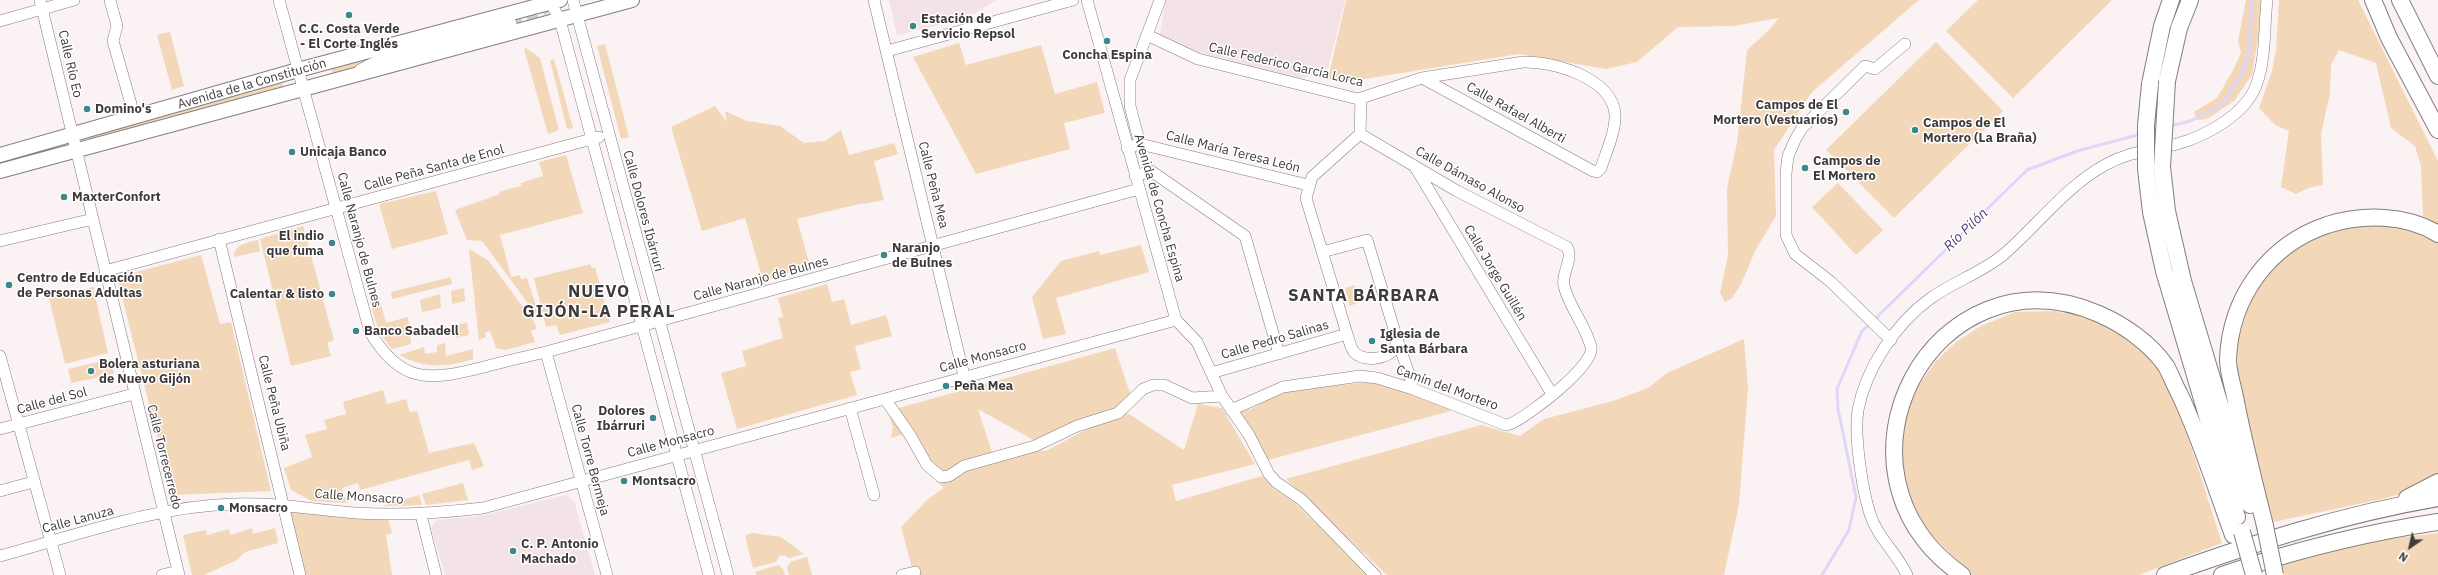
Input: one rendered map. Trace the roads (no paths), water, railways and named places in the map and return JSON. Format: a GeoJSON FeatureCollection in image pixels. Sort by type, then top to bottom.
{"type":"FeatureCollection","features":[{"type":"Feature","properties":{"kind":"highway"},"geometry":{"type":"LineString","coordinates":[[2171,0],[2162,26],[2150,84],[2146,125],[2146,169],[2151,212],[2164,271],[2249,530],[2270,575]]}},
{"type":"Feature","properties":{"kind":"highway"},"geometry":{"type":"LineString","coordinates":[[2190,0],[2179,28],[2167,81],[2162,167],[2167,210],[2183,281],[2249,530],[2248,575]]}},
{"type":"Feature","properties":{"kind":"highway"},"geometry":{"type":"LineString","coordinates":[[2373,0],[2389,38],[2438,130]]}},
{"type":"Feature","properties":{"kind":"highway"},"geometry":{"type":"LineString","coordinates":[[2400,0],[2438,76]]}},
{"type":"Feature","properties":{"kind":"highway"},"geometry":{"type":"LineString","coordinates":[[2408,0],[2438,67]]}},
{"type":"Feature","properties":{"kind":"highway"},"geometry":{"type":"LineString","coordinates":[[2254,575],[2228,361],[2232,328],[2243,297],[2257,274],[2280,250],[2308,231],[2343,220],[2382,218],[2421,224],[2438,234]]}},
{"type":"Feature","properties":{"kind":"highway"},"geometry":{"type":"LineString","coordinates":[[1962,575],[1949,566],[1927,545],[1910,518],[1894,467],[1895,433],[1910,380],[1929,352],[1950,331],[1982,312],[2013,303],[2044,300],[2083,307],[2118,322],[2143,342],[2166,366],[2188,413],[2249,530],[2275,575]]}},
{"type":"Feature","properties":{"kind":"highway"},"geometry":{"type":"LineString","coordinates":[[2386,508],[2438,482]]}},
{"type":"Feature","properties":{"kind":"highway"},"geometry":{"type":"LineString","coordinates":[[2165,575],[2255,543],[2386,508],[2438,498]]}},
{"type":"Feature","properties":{"kind":"highway"},"geometry":{"type":"LineString","coordinates":[[2222,575],[2290,552],[2389,529],[2438,522]]}},
{"type":"Feature","properties":{"kind":"main road","name":"Avenida de la Constitución"},"geometry":{"type":"LineString","coordinates":[[0,170],[632,0]]}},
{"type":"Feature","properties":{"kind":"main road","name":"Avenida de la Constitución"},"geometry":{"type":"LineString","coordinates":[[0,155],[298,70],[554,1]]}},
{"type":"Feature","properties":{"kind":"street"},"geometry":{"type":"LineString","coordinates":[[0,21],[41,4],[74,0]]}},
{"type":"Feature","properties":{"kind":"street"},"geometry":{"type":"LineString","coordinates":[[110,0],[117,26],[113,41],[131,104]]}},
{"type":"Feature","properties":{"kind":"street","name":"Calle Naranjo de Bulnes"},"geometry":{"type":"LineString","coordinates":[[279,0],[370,332],[388,358],[396,364],[424,377],[449,376],[546,352],[1139,190]]}},
{"type":"Feature","properties":{"kind":"street","name":"Calle Dolores Ibárruri"},"geometry":{"type":"LineString","coordinates":[[573,0],[658,321],[728,575]]}},
{"type":"Feature","properties":{"kind":"street","name":"Calle Peña Mea"},"geometry":{"type":"LineString","coordinates":[[874,0],[964,376]]}},
{"type":"Feature","properties":{"kind":"street"},"geometry":{"type":"LineString","coordinates":[[887,51],[1073,0]]}},
{"type":"Feature","properties":{"kind":"street","name":"Avenida de Concha Espina"},"geometry":{"type":"LineString","coordinates":[[1087,0],[1176,320],[1197,342],[1222,396],[1249,435],[1276,482],[1302,500],[1375,575]]}},
{"type":"Feature","properties":{"kind":"street"},"geometry":{"type":"LineString","coordinates":[[1127,148],[1140,144],[1130,106],[1130,80],[1160,0]]}},
{"type":"Feature","properties":{"kind":"street"},"geometry":{"type":"LineString","coordinates":[[1907,575],[1882,539],[1870,514],[1860,462],[1857,429],[1858,411],[1863,394],[1878,357],[1891,340],[1931,298],[2002,255],[2088,174],[2124,155],[2177,144],[2208,134],[2238,112],[2257,85],[2263,58],[2267,0]]}},
{"type":"Feature","properties":{"kind":"street"},"geometry":{"type":"LineString","coordinates":[[554,1],[710,575]]}},
{"type":"Feature","properties":{"kind":"street","name":"Calle Río Eo"},"geometry":{"type":"LineString","coordinates":[[41,4],[72,135]]}},
{"type":"Feature","properties":{"kind":"street","name":"Avenida de la Constitución"},"geometry":{"type":"LineString","coordinates":[[355,74],[374,62],[408,51],[511,23]]}},
{"type":"Feature","properties":{"kind":"street","name":"Calle Federico García Lorca"},"geometry":{"type":"LineString","coordinates":[[1147,35],[1198,59],[1361,99],[1402,83],[1422,78],[1523,62],[1539,62],[1564,68],[1585,77],[1604,93],[1615,113],[1614,125],[1601,168],[1597,172]]}},
{"type":"Feature","properties":{"kind":"street"},"geometry":{"type":"LineString","coordinates":[[1891,340],[1831,282],[1795,254],[1786,235],[1786,172],[1788,156],[1802,128],[1865,66],[1876,69],[1905,44]]}},
{"type":"Feature","properties":{"kind":"street","name":"Calle Rafael Alberti"},"geometry":{"type":"LineString","coordinates":[[1422,78],[1597,172]]}},
{"type":"Feature","properties":{"kind":"street"},"geometry":{"type":"LineString","coordinates":[[1361,99],[1360,134],[1312,177],[1308,185],[1306,198],[1353,351],[1361,358],[1368,359],[1388,354],[1394,349],[1397,339]]}},
{"type":"Feature","properties":{"kind":"street","name":"Calle Peña Santa de Enol"},"geometry":{"type":"LineString","coordinates":[[105,271],[608,134]]}},
{"type":"Feature","properties":{"kind":"street","name":"Calle Dámaso Alonso"},"geometry":{"type":"LineString","coordinates":[[1360,134],[1414,166],[1567,247],[1569,253],[1564,287],[1592,352],[1578,372],[1552,394]]}},
{"type":"Feature","properties":{"kind":"street","name":"Calle Torrecerredo"},"geometry":{"type":"LineString","coordinates":[[72,135],[134,394],[179,573]]}},
{"type":"Feature","properties":{"kind":"street","name":"Calle María Teresa León"},"geometry":{"type":"LineString","coordinates":[[1140,144],[1308,185]]}},
{"type":"Feature","properties":{"kind":"street","name":"Calle Jorge Guillén"},"geometry":{"type":"LineString","coordinates":[[1414,166],[1552,394]]}},
{"type":"Feature","properties":{"kind":"street"},"geometry":{"type":"LineString","coordinates":[[1135,176],[1151,171],[1245,236],[1279,354]]}},
{"type":"Feature","properties":{"kind":"street"},"geometry":{"type":"LineString","coordinates":[[0,241],[93,219]]}},
{"type":"Feature","properties":{"kind":"street","name":"Calle Peña Ubiña"},"geometry":{"type":"LineString","coordinates":[[219,239],[300,575]]}},
{"type":"Feature","properties":{"kind":"street"},"geometry":{"type":"LineString","coordinates":[[1322,252],[1367,240],[1412,384]]}},
{"type":"Feature","properties":{"kind":"street","name":"Calle Monsacro"},"geometry":{"type":"LineString","coordinates":[[164,512],[233,504],[284,506],[356,513],[421,515],[483,508],[885,399],[964,376],[1176,320]]}},
{"type":"Feature","properties":{"kind":"street","name":"Calle Pedro Salinas"},"geometry":{"type":"LineString","coordinates":[[1211,373],[1347,334]]}},
{"type":"Feature","properties":{"kind":"street","name":"Calle Torre Bermeja"},"geometry":{"type":"LineString","coordinates":[[546,352],[607,575]]}},
{"type":"Feature","properties":{"kind":"street"},"geometry":{"type":"LineString","coordinates":[[1,362],[60,575]]}},
{"type":"Feature","properties":{"kind":"street","name":"Camín del Mortero"},"geometry":{"type":"LineString","coordinates":[[1231,410],[1283,387],[1360,376],[1377,378],[1413,389],[1506,425],[1510,424],[1552,394]]}},
{"type":"Feature","properties":{"kind":"street"},"geometry":{"type":"LineString","coordinates":[[885,399],[910,435],[927,465],[933,473],[940,477],[949,476],[964,466],[1035,446],[1077,426],[1118,413],[1143,389],[1153,386],[1164,385],[1192,398],[1222,396]]}},
{"type":"Feature","properties":{"kind":"street","name":"Calle del Sol"},"geometry":{"type":"LineString","coordinates":[[0,428],[134,394]]}},
{"type":"Feature","properties":{"kind":"street"},"geometry":{"type":"LineString","coordinates":[[850,408],[874,495]]}},
{"type":"Feature","properties":{"kind":"street"},"geometry":{"type":"LineString","coordinates":[[0,492],[33,482]]}},
{"type":"Feature","properties":{"kind":"street","name":"Calle Lanuza"},"geometry":{"type":"LineString","coordinates":[[0,556],[164,512]]}},
{"type":"Feature","properties":{"kind":"street"},"geometry":{"type":"LineString","coordinates":[[421,515],[436,575]]}},
{"type":"Feature","properties":{"kind":"street"},"geometry":{"type":"LineString","coordinates":[[902,575],[915,572]]}},
{"type":"Feature","properties":{"kind":"street"},"geometry":{"type":"LineString","coordinates":[[162,575],[179,573]]}},
{"type":"Feature","properties":{"kind":"waterway","name":"Río Pilón"},"geometry":{"type":"LineString","coordinates":[[2170,126],[2190,121],[2222,105],[2242,73],[2249,54],[2252,0]]}},
{"type":"Feature","properties":{"kind":"waterway","name":"Río Pilón"},"geometry":{"type":"LineString","coordinates":[[1874,320],[2027,170],[2077,151],[2141,134]]}},
{"type":"Feature","properties":{"kind":"waterway","name":"Río Pilón"},"geometry":{"type":"LineString","coordinates":[[1822,575],[1849,530],[1856,497],[1838,409],[1837,389],[1862,331],[1870,324]]}},
{"type":"Feature","properties":{"kind":"tunnel"},"geometry":{"type":"LineString","coordinates":[[511,23],[540,12],[547,7]]}},
{"type":"Feature","properties":{"kind":"place","name":"C.C. Costa Verde - El Corte Inglés"},"geometry":{"type":"Point","coordinates":[349,15]}},
{"type":"Feature","properties":{"kind":"place","name":"Estación de Servicio Repsol"},"geometry":{"type":"Point","coordinates":[913,26]}},
{"type":"Feature","properties":{"kind":"place","name":"Concha Espina"},"geometry":{"type":"Point","coordinates":[1107,41]}},
{"type":"Feature","properties":{"kind":"place","name":"Domino's"},"geometry":{"type":"Point","coordinates":[87,109]}},
{"type":"Feature","properties":{"kind":"place","name":"Campos de El Mortero (Vestuarios)"},"geometry":{"type":"Point","coordinates":[1846,112]}},
{"type":"Feature","properties":{"kind":"place","name":"Campos de El Mortero (La Braña)"},"geometry":{"type":"Point","coordinates":[1915,130]}},
{"type":"Feature","properties":{"kind":"place","name":"Unicaja Banco"},"geometry":{"type":"Point","coordinates":[292,152]}},
{"type":"Feature","properties":{"kind":"place","name":"Campos de El Mortero"},"geometry":{"type":"Point","coordinates":[1805,168]}},
{"type":"Feature","properties":{"kind":"place","name":"MaxterConfort"},"geometry":{"type":"Point","coordinates":[64,197]}},
{"type":"Feature","properties":{"kind":"place","name":"El indio que fuma"},"geometry":{"type":"Point","coordinates":[332,243]}},
{"type":"Feature","properties":{"kind":"place","name":"Naranjo de Bulnes"},"geometry":{"type":"Point","coordinates":[884,255]}},
{"type":"Feature","properties":{"kind":"place","name":"Centro de Educación de Personas Adultas"},"geometry":{"type":"Point","coordinates":[9,285]}},
{"type":"Feature","properties":{"kind":"place","name":"Calentar & listo"},"geometry":{"type":"Point","coordinates":[332,294]}},
{"type":"Feature","properties":{"kind":"place","name":"Banco Sabadell"},"geometry":{"type":"Point","coordinates":[356,331]}},
{"type":"Feature","properties":{"kind":"place","name":"Iglesia de Santa Bárbara"},"geometry":{"type":"Point","coordinates":[1372,341]}},
{"type":"Feature","properties":{"kind":"place","name":"Bolera asturiana de Nuevo Gijón"},"geometry":{"type":"Point","coordinates":[91,371]}},
{"type":"Feature","properties":{"kind":"place","name":"Peña Mea"},"geometry":{"type":"Point","coordinates":[946,386]}},
{"type":"Feature","properties":{"kind":"place","name":"Dolores Ibárruri"},"geometry":{"type":"Point","coordinates":[653,418]}},
{"type":"Feature","properties":{"kind":"place","name":"Montsacro"},"geometry":{"type":"Point","coordinates":[624,481]}},
{"type":"Feature","properties":{"kind":"place","name":"Monsacro"},"geometry":{"type":"Point","coordinates":[221,508]}},
{"type":"Feature","properties":{"kind":"place","name":"C. P. Antonio Machado"},"geometry":{"type":"Point","coordinates":[513,551]}},
{"type":"Feature","properties":{"kind":"district","name":"SANTA BÁRBARA"},"geometry":{"type":"Point","coordinates":[1364,296]}},
{"type":"Feature","properties":{"kind":"district","name":"NUEVO GIJÓN-LA PERAL"},"geometry":{"type":"Point","coordinates":[599,302]}}]}
